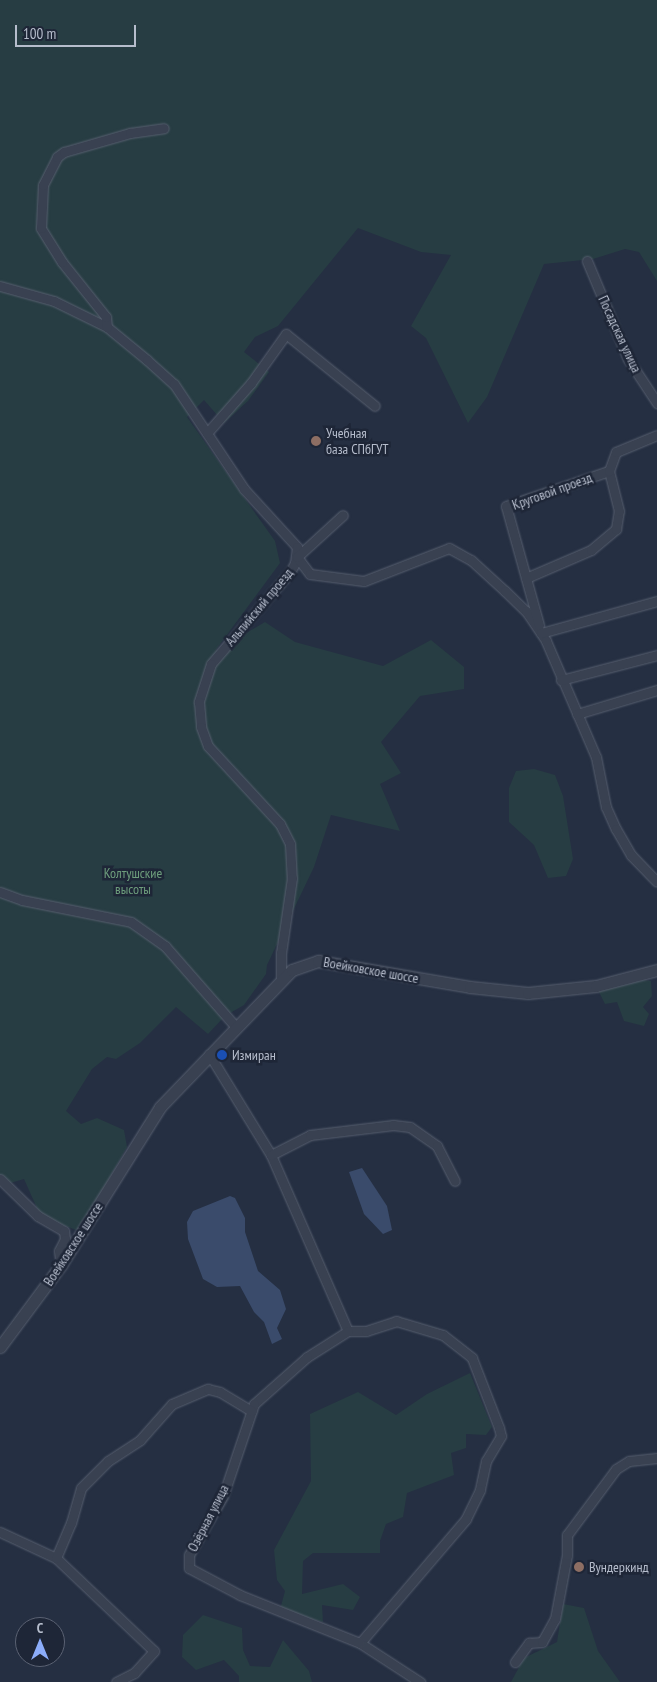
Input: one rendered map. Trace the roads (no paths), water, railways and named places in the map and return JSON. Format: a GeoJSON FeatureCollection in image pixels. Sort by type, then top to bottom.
{"type":"FeatureCollection","features":[{"type":"Feature","properties":{"kind":"street"},"geometry":{"type":"LineString","coordinates":[[107,327],[106,317],[62,262],[41,228],[43,185],[57,158],[64,152],[130,133],[164,128]]}},
{"type":"Feature","properties":{"kind":"street","name":"Посадская улица"},"geometry":{"type":"LineString","coordinates":[[587,261],[628,359],[657,404]]}},
{"type":"Feature","properties":{"kind":"street"},"geometry":{"type":"LineString","coordinates":[[0,286],[54,301],[107,327],[174,384],[244,489],[290,536],[297,547],[297,557]]}},
{"type":"Feature","properties":{"kind":"street"},"geometry":{"type":"LineString","coordinates":[[207,433],[251,383],[286,334],[375,406]]}},
{"type":"Feature","properties":{"kind":"street","name":"Круговой проезд"},"geometry":{"type":"LineString","coordinates":[[526,578],[591,550],[616,529],[620,512],[609,471],[616,452],[657,435]]}},
{"type":"Feature","properties":{"kind":"street","name":"Круговой проезд"},"geometry":{"type":"LineString","coordinates":[[541,633],[506,506],[609,471]]}},
{"type":"Feature","properties":{"kind":"street"},"geometry":{"type":"LineString","coordinates":[[297,557],[343,515]]}},
{"type":"Feature","properties":{"kind":"street","name":"Альпийский проезд"},"geometry":{"type":"LineString","coordinates":[[281,980],[280,953],[292,878],[290,844],[280,824],[208,746],[201,727],[199,702],[211,664],[290,572],[297,557],[310,574],[364,581],[450,548],[472,560],[526,611],[541,633],[596,757],[606,807],[616,829],[631,854],[657,882]]}},
{"type":"Feature","properties":{"kind":"street"},"geometry":{"type":"LineString","coordinates":[[541,633],[657,601]]}},
{"type":"Feature","properties":{"kind":"street"},"geometry":{"type":"LineString","coordinates":[[561,680],[657,654]]}},
{"type":"Feature","properties":{"kind":"street"},"geometry":{"type":"LineString","coordinates":[[577,714],[657,690]]}},
{"type":"Feature","properties":{"kind":"street"},"geometry":{"type":"LineString","coordinates":[[0,892],[22,900],[131,922],[166,946],[236,1027]]}},
{"type":"Feature","properties":{"kind":"street","name":"Воейковское шоссе"},"geometry":{"type":"LineString","coordinates":[[0,1346],[61,1266],[160,1107],[281,980],[304,963],[318,961],[506,992],[553,993],[596,986],[657,970]]}},
{"type":"Feature","properties":{"kind":"street"},"geometry":{"type":"LineString","coordinates":[[209,1054],[271,1155],[348,1331],[366,1331],[396,1321],[443,1336],[472,1358],[500,1436],[486,1461],[480,1490],[466,1519],[360,1644],[420,1682]]}},
{"type":"Feature","properties":{"kind":"street"},"geometry":{"type":"LineString","coordinates":[[271,1155],[310,1135],[393,1125],[410,1127],[438,1146],[455,1181]]}},
{"type":"Feature","properties":{"kind":"street"},"geometry":{"type":"LineString","coordinates":[[0,1179],[38,1216],[64,1231],[65,1239],[59,1251],[61,1266]]}},
{"type":"Feature","properties":{"kind":"street","name":"Озёрная улица"},"geometry":{"type":"LineString","coordinates":[[348,1331],[307,1357],[252,1411],[223,1496],[189,1555],[189,1568],[240,1595],[360,1644]]}},
{"type":"Feature","properties":{"kind":"street"},"geometry":{"type":"LineString","coordinates":[[56,1558],[72,1523],[81,1488],[108,1461],[140,1440],[172,1404],[208,1389],[220,1392],[252,1411]]}},
{"type":"Feature","properties":{"kind":"street"},"geometry":{"type":"LineString","coordinates":[[515,1662],[529,1643],[542,1642],[555,1619],[567,1555],[567,1535],[616,1469],[629,1460],[657,1458]]}},
{"type":"Feature","properties":{"kind":"street"},"geometry":{"type":"LineString","coordinates":[[0,1532],[56,1558],[154,1651],[134,1673],[116,1682]]}},
{"type":"Feature","properties":{"kind":"water"},"geometry":{"type":"Polygon","coordinates":[[[362,1168],[387,1206],[392,1230],[383,1234],[364,1214],[349,1172],[362,1168]]]}},
{"type":"Feature","properties":{"kind":"water"},"geometry":{"type":"Polygon","coordinates":[[[230,1196],[235,1198],[245,1218],[245,1232],[258,1271],[280,1290],[286,1309],[277,1328],[282,1339],[272,1344],[264,1322],[254,1312],[240,1286],[217,1287],[203,1279],[188,1239],[187,1222],[193,1211],[230,1196]]]}},
{"type":"Feature","properties":{"kind":"place","name":"Учебная база СПбГУТ"},"geometry":{"type":"Point","coordinates":[316,441]}},
{"type":"Feature","properties":{"kind":"place","name":"Измиран"},"geometry":{"type":"Point","coordinates":[222,1055]}},
{"type":"Feature","properties":{"kind":"place","name":"Вундеркинд"},"geometry":{"type":"Point","coordinates":[579,1567]}},
{"type":"Feature","properties":{"kind":"park label","name":"Колтушские высоты"},"geometry":{"type":"Point","coordinates":[133,882]}}]}
